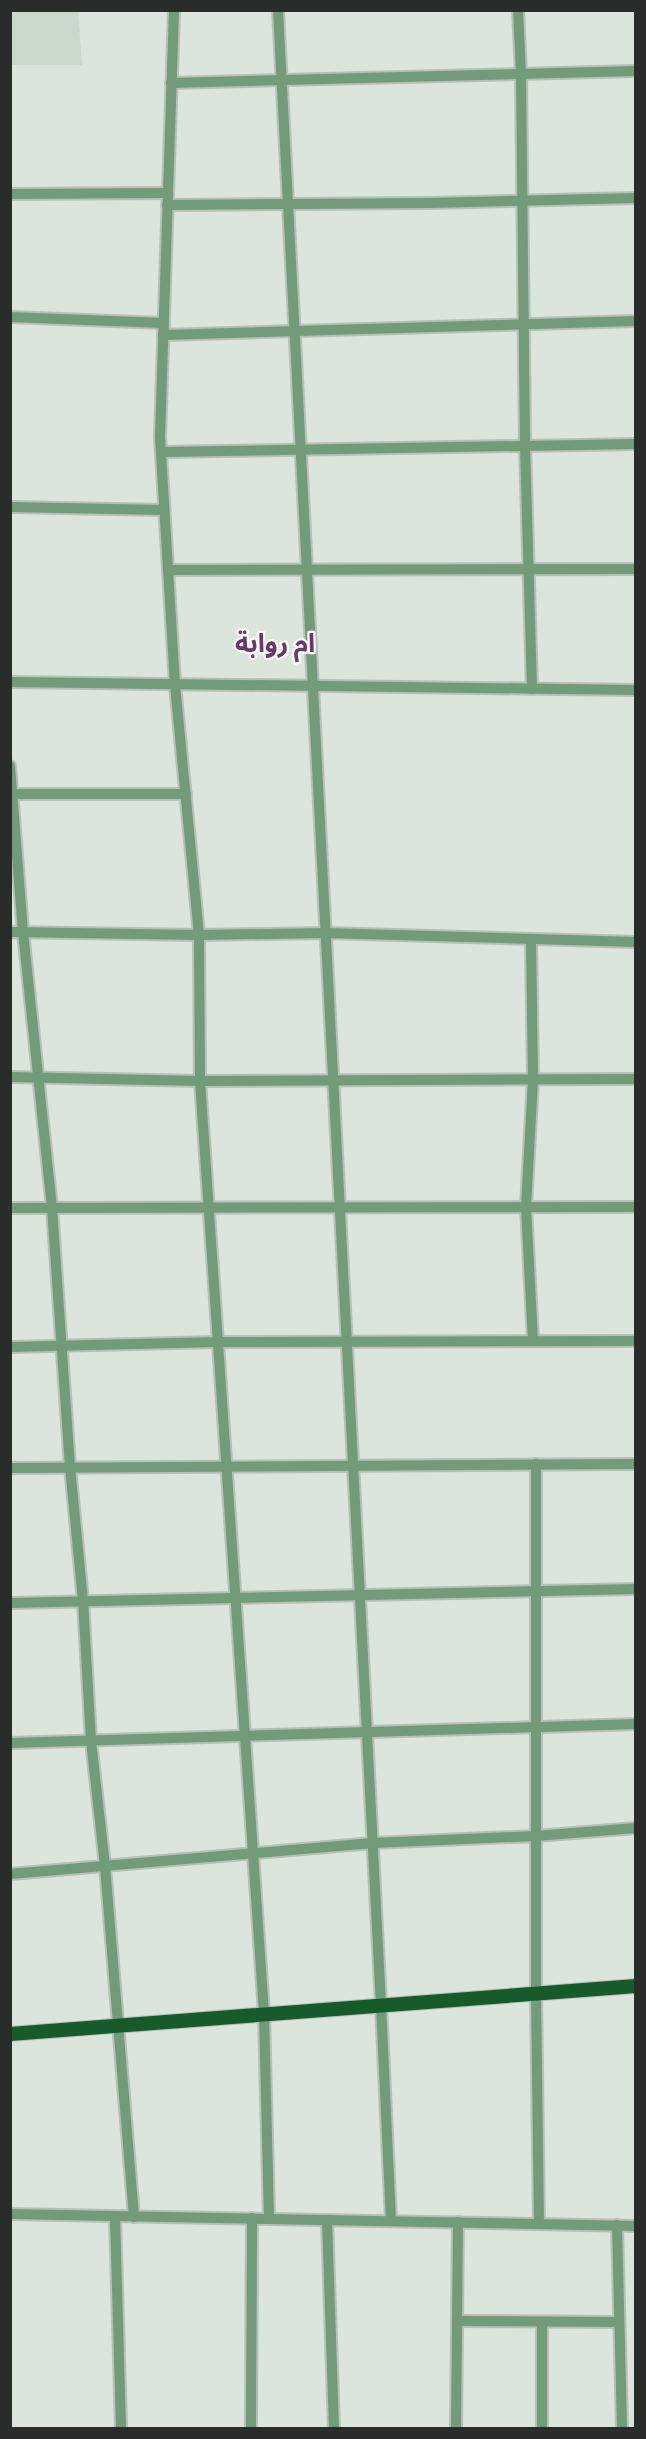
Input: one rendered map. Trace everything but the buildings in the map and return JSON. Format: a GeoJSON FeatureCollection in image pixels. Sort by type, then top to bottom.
{"type":"FeatureCollection","features":[{"type":"Feature","properties":{"kind":"main road"},"geometry":{"type":"LineString","coordinates":[[10,2034],[636,1986]]}},
{"type":"Feature","properties":{"kind":"street"},"geometry":{"type":"LineString","coordinates":[[174,10],[161,452],[175,685],[199,935],[200,1082],[264,2013],[269,2218]]}},
{"type":"Feature","properties":{"kind":"street"},"geometry":{"type":"LineString","coordinates":[[278,10],[391,2221]]}},
{"type":"Feature","properties":{"kind":"street"},"geometry":{"type":"LineString","coordinates":[[518,10],[521,74],[525,446],[532,688]]}},
{"type":"Feature","properties":{"kind":"street"},"geometry":{"type":"LineString","coordinates":[[171,83],[636,71]]}},
{"type":"Feature","properties":{"kind":"street"},"geometry":{"type":"LineString","coordinates":[[10,194],[167,193]]}},
{"type":"Feature","properties":{"kind":"street"},"geometry":{"type":"LineString","coordinates":[[167,205],[636,198]]}},
{"type":"Feature","properties":{"kind":"street"},"geometry":{"type":"LineString","coordinates":[[10,317],[163,323]]}},
{"type":"Feature","properties":{"kind":"street"},"geometry":{"type":"LineString","coordinates":[[163,335],[636,321]]}},
{"type":"Feature","properties":{"kind":"street"},"geometry":{"type":"LineString","coordinates":[[161,452],[636,444]]}},
{"type":"Feature","properties":{"kind":"street"},"geometry":{"type":"LineString","coordinates":[[10,507],[164,510]]}},
{"type":"Feature","properties":{"kind":"street"},"geometry":{"type":"LineString","coordinates":[[168,570],[636,569]]}},
{"type":"Feature","properties":{"kind":"street"},"geometry":{"type":"LineString","coordinates":[[10,682],[636,690]]}},
{"type":"Feature","properties":{"kind":"street"},"geometry":{"type":"LineString","coordinates":[[10,766],[23,932],[52,1208],[70,1467],[84,1601],[92,1741],[105,1866],[134,2217]]}},
{"type":"Feature","properties":{"kind":"street"},"geometry":{"type":"LineString","coordinates":[[11,794],[186,794]]}},
{"type":"Feature","properties":{"kind":"street"},"geometry":{"type":"LineString","coordinates":[[10,932],[199,935],[326,933],[636,942]]}},
{"type":"Feature","properties":{"kind":"street"},"geometry":{"type":"LineString","coordinates":[[531,939],[533,1080],[526,1207],[533,1341]]}},
{"type":"Feature","properties":{"kind":"street"},"geometry":{"type":"LineString","coordinates":[[10,1077],[200,1082],[636,1079]]}},
{"type":"Feature","properties":{"kind":"street"},"geometry":{"type":"LineString","coordinates":[[10,1208],[636,1206]]}},
{"type":"Feature","properties":{"kind":"street"},"geometry":{"type":"LineString","coordinates":[[10,1347],[217,1342],[636,1341]]}},
{"type":"Feature","properties":{"kind":"street"},"geometry":{"type":"LineString","coordinates":[[536,1464],[538,2224]]}},
{"type":"Feature","properties":{"kind":"street"},"geometry":{"type":"LineString","coordinates":[[10,1468],[636,1464]]}},
{"type":"Feature","properties":{"kind":"street"},"geometry":{"type":"LineString","coordinates":[[10,1603],[235,1596],[636,1589]]}},
{"type":"Feature","properties":{"kind":"street"},"geometry":{"type":"LineString","coordinates":[[10,1743],[636,1724]]}},
{"type":"Feature","properties":{"kind":"street"},"geometry":{"type":"LineString","coordinates":[[10,1874],[373,1843],[536,1836],[636,1828]]}},
{"type":"Feature","properties":{"kind":"street"},"geometry":{"type":"LineString","coordinates":[[10,2214],[636,2226]]}},
{"type":"Feature","properties":{"kind":"street"},"geometry":{"type":"LineString","coordinates":[[115,2217],[121,2428]]}},
{"type":"Feature","properties":{"kind":"street"},"geometry":{"type":"LineString","coordinates":[[251,2428],[252,2218]]}},
{"type":"Feature","properties":{"kind":"street"},"geometry":{"type":"LineString","coordinates":[[327,2220],[334,2428]]}},
{"type":"Feature","properties":{"kind":"street"},"geometry":{"type":"LineString","coordinates":[[456,2428],[458,2222]]}},
{"type":"Feature","properties":{"kind":"street"},"geometry":{"type":"LineString","coordinates":[[617,2225],[621,2428]]}},
{"type":"Feature","properties":{"kind":"street"},"geometry":{"type":"LineString","coordinates":[[457,2320],[620,2322]]}},
{"type":"Feature","properties":{"kind":"street"},"geometry":{"type":"LineString","coordinates":[[542,2322],[542,2428]]}},
{"type":"Feature","properties":{"kind":"shaded area"},"geometry":{"type":"Polygon","coordinates":[[[11,10],[78,11],[82,65],[11,65],[11,10]]]}},
{"type":"Feature","properties":{"kind":"district","name":"ام روابة"},"geometry":{"type":"Point","coordinates":[275,642]}}]}
